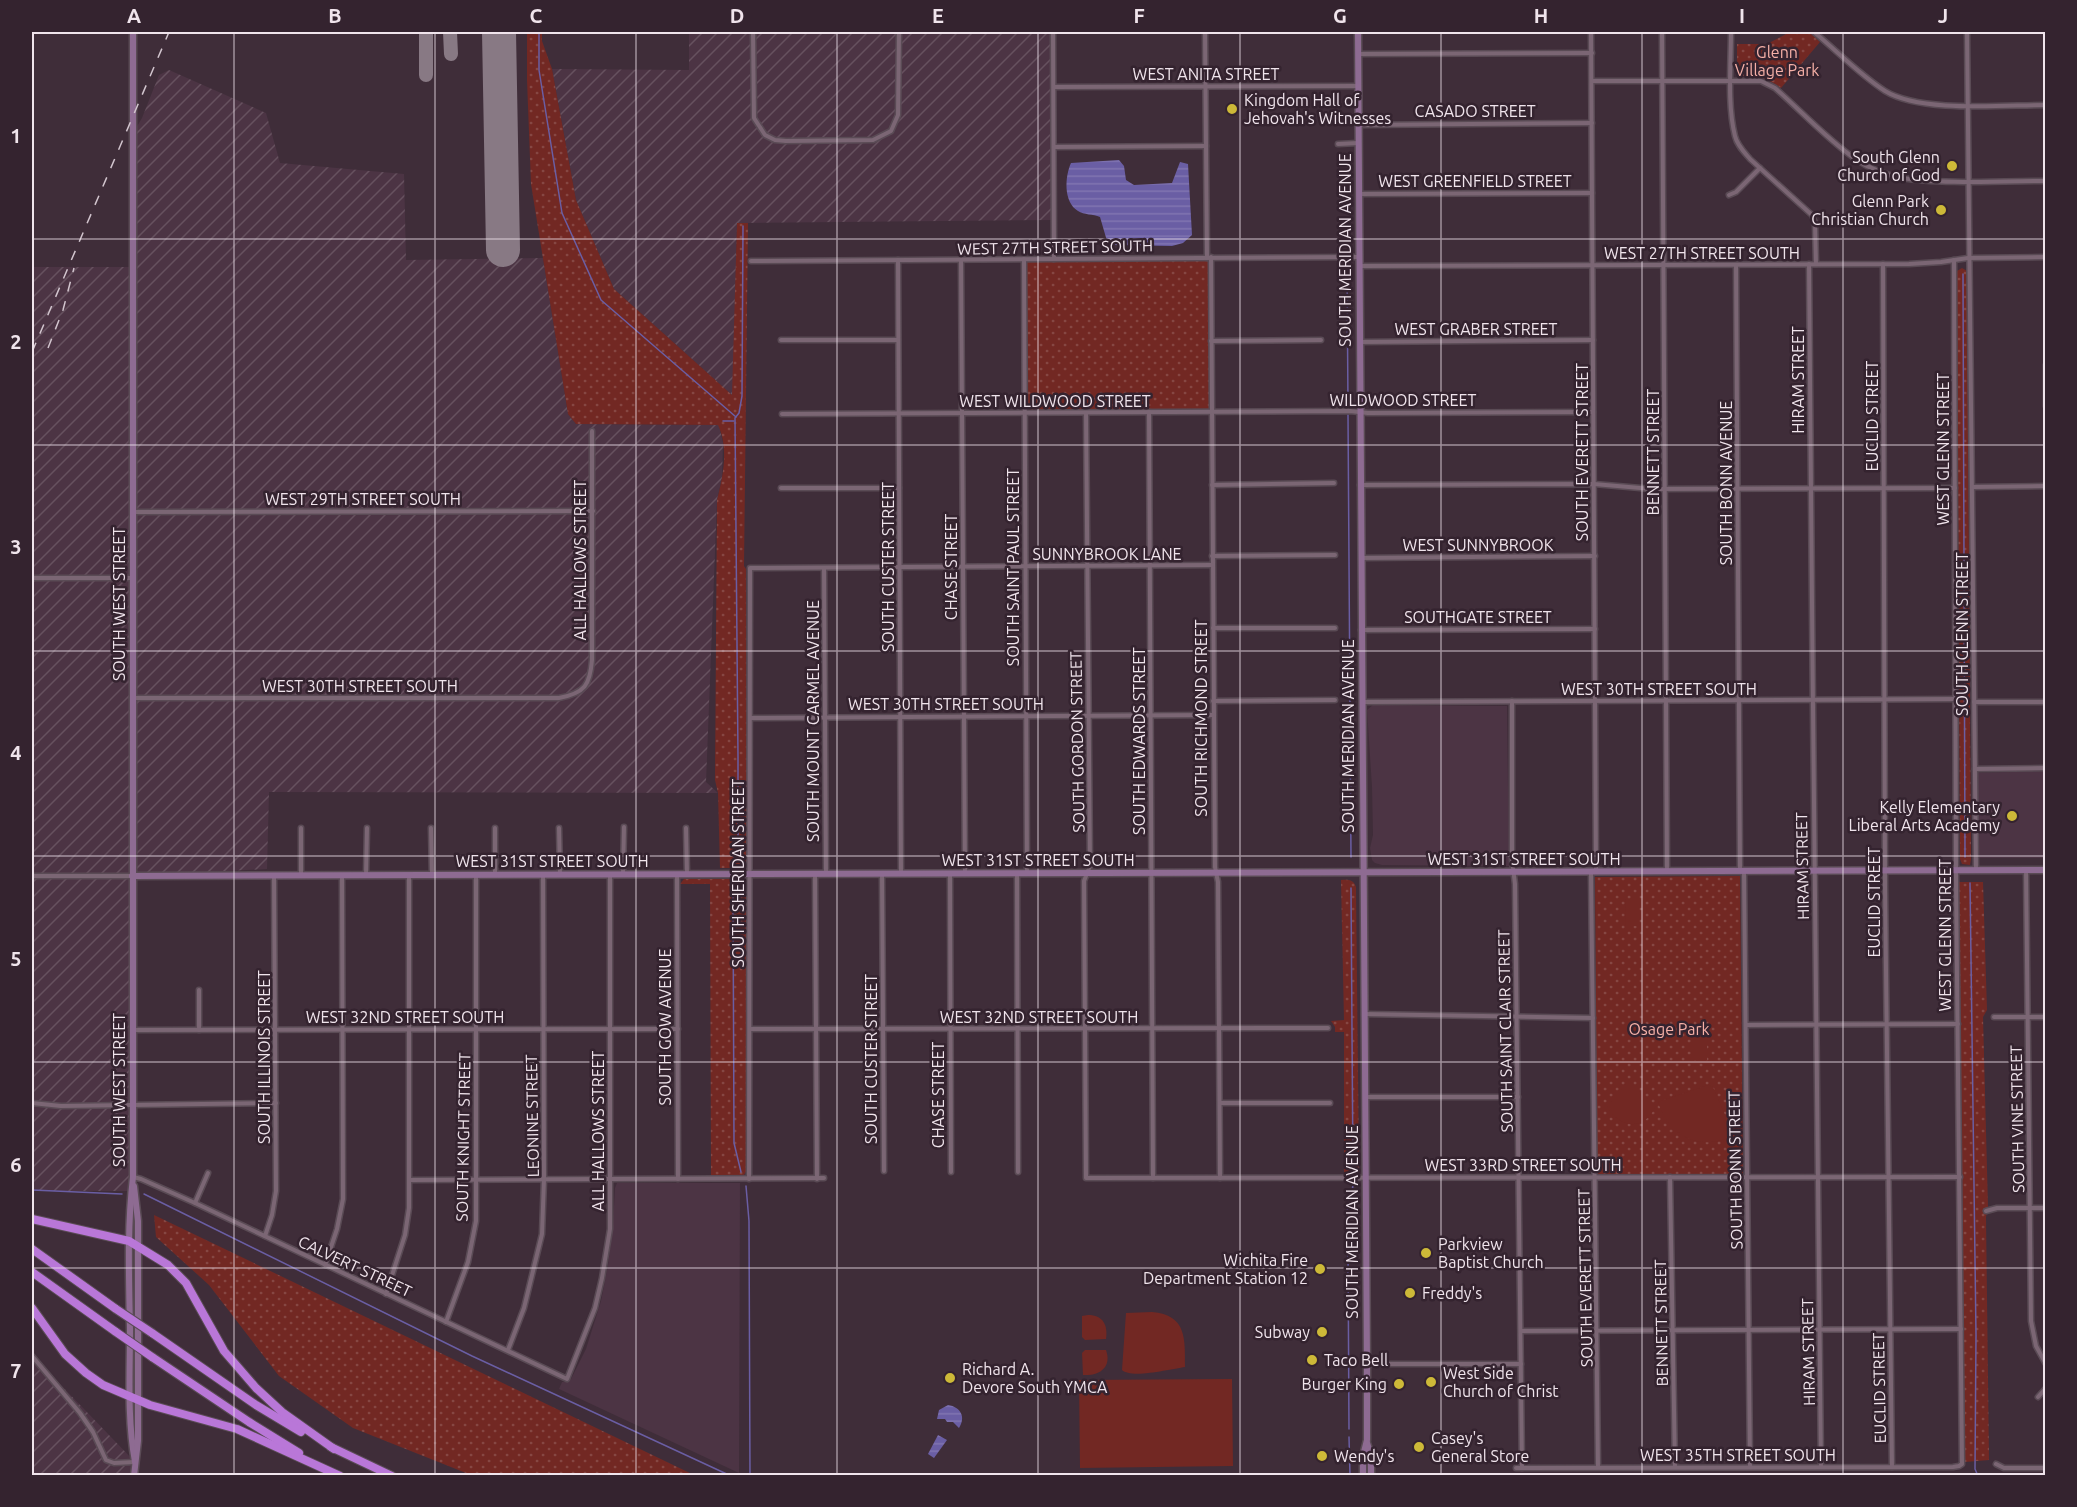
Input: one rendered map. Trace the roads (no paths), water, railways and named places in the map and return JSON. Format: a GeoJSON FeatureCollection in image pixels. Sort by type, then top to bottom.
{"type":"FeatureCollection","features":[{"type":"Feature","properties":{"kind":"highway"},"geometry":{"type":"LineString","coordinates":[[32,1219],[129,1241],[168,1265],[186,1283],[224,1351],[256,1388],[282,1412],[334,1449]]}},
{"type":"Feature","properties":{"kind":"highway"},"geometry":{"type":"LineString","coordinates":[[32,1249],[256,1405],[334,1449],[392,1476]]}},
{"type":"Feature","properties":{"kind":"highway"},"geometry":{"type":"LineString","coordinates":[[32,1272],[256,1427],[341,1476]]}},
{"type":"Feature","properties":{"kind":"highway"},"geometry":{"type":"LineString","coordinates":[[32,1308],[65,1354],[103,1385],[138,1400],[237,1429],[341,1476]]}},
{"type":"Feature","properties":{"kind":"street","name":"SOUTH WEST STREET"},"geometry":{"type":"LineString","coordinates":[[133,32],[132,1104],[133,1177],[138,1221],[138,1441],[134,1476]]}},
{"type":"Feature","properties":{"kind":"street"},"geometry":{"type":"LineString","coordinates":[[753,32],[754,118],[763,133],[775,140],[786,141],[873,140],[892,129],[899,111],[899,32]]}},
{"type":"Feature","properties":{"kind":"street"},"geometry":{"type":"LineString","coordinates":[[1053,32],[1054,258]]}},
{"type":"Feature","properties":{"kind":"street","name":"SOUTH RICHMOND STREET"},"geometry":{"type":"LineString","coordinates":[[1205,32],[1212,412],[1213,715],[1215,873],[1218,882],[1220,1178]]}},
{"type":"Feature","properties":{"kind":"street","name":"SOUTH MERIDIAN AVENUE"},"geometry":{"type":"LineString","coordinates":[[1358,32],[1367,1364],[1367,1440],[1363,1456],[1363,1476]]}},
{"type":"Feature","properties":{"kind":"street","name":"SOUTH EVERETT STREET"},"geometry":{"type":"LineString","coordinates":[[1592,32],[1595,629],[1593,1018],[1598,1467]]}},
{"type":"Feature","properties":{"kind":"street","name":"BENNETT STREET"},"geometry":{"type":"LineString","coordinates":[[1662,32],[1667,872]]}},
{"type":"Feature","properties":{"kind":"street"},"geometry":{"type":"LineString","coordinates":[[1731,32],[1731,110],[1735,136],[1742,150],[1812,216],[1815,223],[1816,264]]}},
{"type":"Feature","properties":{"kind":"street"},"geometry":{"type":"LineString","coordinates":[[1814,32],[1875,84],[1894,96],[1926,105],[2046,105]]}},
{"type":"Feature","properties":{"kind":"street","name":"SOUTH GLENN STREET"},"geometry":{"type":"LineString","coordinates":[[1967,32],[1976,871]]}},
{"type":"Feature","properties":{"kind":"street"},"geometry":{"type":"LineString","coordinates":[[1358,54],[1592,52]]}},
{"type":"Feature","properties":{"kind":"street"},"geometry":{"type":"LineString","coordinates":[[1592,81],[1761,81],[1775,88],[1853,157],[1877,171],[1906,180],[2046,181]]}},
{"type":"Feature","properties":{"kind":"street","name":"WEST ANITA STREET"},"geometry":{"type":"LineString","coordinates":[[1054,87],[1358,86]]}},
{"type":"Feature","properties":{"kind":"street","name":"CASADO STREET"},"geometry":{"type":"LineString","coordinates":[[1358,125],[1592,123]]}},
{"type":"Feature","properties":{"kind":"street"},"geometry":{"type":"LineString","coordinates":[[1338,144],[1358,143]]}},
{"type":"Feature","properties":{"kind":"street"},"geometry":{"type":"LineString","coordinates":[[1054,147],[1206,146]]}},
{"type":"Feature","properties":{"kind":"street"},"geometry":{"type":"LineString","coordinates":[[1729,195],[1736,192],[1761,168]]}},
{"type":"Feature","properties":{"kind":"street","name":"WEST GREENFIELD STREET"},"geometry":{"type":"LineString","coordinates":[[1359,194],[1592,193]]}},
{"type":"Feature","properties":{"kind":"street","name":"WEST 27TH STREET SOUTH"},"geometry":{"type":"LineString","coordinates":[[751,261],[1359,256]]}},
{"type":"Feature","properties":{"kind":"street","name":"WEST 27TH STREET SOUTH"},"geometry":{"type":"LineString","coordinates":[[1359,266],[1883,264],[1968,258],[2046,257]]}},
{"type":"Feature","properties":{"kind":"street","name":"SOUTH SAINT PAUL STREET"},"geometry":{"type":"LineString","coordinates":[[1024,259],[1027,874]]}},
{"type":"Feature","properties":{"kind":"street","name":"SOUTH CUSTER STREET"},"geometry":{"type":"LineString","coordinates":[[898,260],[901,874]]}},
{"type":"Feature","properties":{"kind":"street","name":"CHASE STREET"},"geometry":{"type":"LineString","coordinates":[[961,260],[965,874]]}},
{"type":"Feature","properties":{"kind":"street","name":"WEST GLENN STREET"},"geometry":{"type":"LineString","coordinates":[[1954,260],[1961,1465]]}},
{"type":"Feature","properties":{"kind":"street","name":"HIRAM STREET"},"geometry":{"type":"LineString","coordinates":[[1809,264],[1821,1467]]}},
{"type":"Feature","properties":{"kind":"street","name":"EUCLID STREET"},"geometry":{"type":"LineString","coordinates":[[1883,264],[1892,1467]]}},
{"type":"Feature","properties":{"kind":"street","name":"SOUTH BONN AVENUE"},"geometry":{"type":"LineString","coordinates":[[1736,265],[1739,700]]}},
{"type":"Feature","properties":{"kind":"street"},"geometry":{"type":"LineString","coordinates":[[781,340],[898,340]]}},
{"type":"Feature","properties":{"kind":"street"},"geometry":{"type":"LineString","coordinates":[[1211,341],[1321,340]]}},
{"type":"Feature","properties":{"kind":"street","name":"WEST GRABER STREET"},"geometry":{"type":"LineString","coordinates":[[1359,342],[1593,340]]}},
{"type":"Feature","properties":{"kind":"street"},"geometry":{"type":"LineString","coordinates":[[2046,365],[2046,406]]}},
{"type":"Feature","properties":{"kind":"street","name":"SOUTH EDWARDS STREET"},"geometry":{"type":"LineString","coordinates":[[1149,412],[1153,1178]]}},
{"type":"Feature","properties":{"kind":"street","name":"WEST WILDWOOD STREET"},"geometry":{"type":"LineString","coordinates":[[782,414],[1212,412]]}},
{"type":"Feature","properties":{"kind":"street","name":"WILDWOOD STREET"},"geometry":{"type":"LineString","coordinates":[[1212,412],[1593,412]]}},
{"type":"Feature","properties":{"kind":"street","name":"SOUTH GORDON STREET"},"geometry":{"type":"LineString","coordinates":[[1086,413],[1090,866],[1084,881],[1086,1178]]}},
{"type":"Feature","properties":{"kind":"street","name":"ALL HALLOWS STREET"},"geometry":{"type":"LineString","coordinates":[[585,687],[591,677],[592,660],[592,431]]}},
{"type":"Feature","properties":{"kind":"street"},"geometry":{"type":"LineString","coordinates":[[1212,485],[1334,483]]}},
{"type":"Feature","properties":{"kind":"street"},"geometry":{"type":"LineString","coordinates":[[1360,485],[1594,484],[1665,489],[1955,488]]}},
{"type":"Feature","properties":{"kind":"street"},"geometry":{"type":"LineString","coordinates":[[1973,487],[2046,486]]}},
{"type":"Feature","properties":{"kind":"street"},"geometry":{"type":"LineString","coordinates":[[781,488],[899,488]]}},
{"type":"Feature","properties":{"kind":"street","name":"WEST 29TH STREET SOUTH"},"geometry":{"type":"LineString","coordinates":[[133,512],[593,511]]}},
{"type":"Feature","properties":{"kind":"street"},"geometry":{"type":"LineString","coordinates":[[1212,556],[1335,555]]}},
{"type":"Feature","properties":{"kind":"street","name":"WEST SUNNYBROOK"},"geometry":{"type":"LineString","coordinates":[[1361,558],[1594,556]]}},
{"type":"Feature","properties":{"kind":"street","name":"SUNNYBROOK LANE"},"geometry":{"type":"LineString","coordinates":[[750,568],[1212,565]]}},
{"type":"Feature","properties":{"kind":"street","name":"SOUTH SHERIDAN STREET"},"geometry":{"type":"LineString","coordinates":[[749,1179],[750,568]]}},
{"type":"Feature","properties":{"kind":"street","name":"SOUTH MOUNT CARMEL AVENUE"},"geometry":{"type":"LineString","coordinates":[[824,568],[826,874]]}},
{"type":"Feature","properties":{"kind":"street"},"geometry":{"type":"LineString","coordinates":[[32,578],[133,578]]}},
{"type":"Feature","properties":{"kind":"street"},"geometry":{"type":"LineString","coordinates":[[1213,628],[1335,628]]}},
{"type":"Feature","properties":{"kind":"street","name":"SOUTHGATE STREET"},"geometry":{"type":"LineString","coordinates":[[1361,630],[1595,629]]}},
{"type":"Feature","properties":{"kind":"street","name":"WEST 30TH STREET SOUTH"},"geometry":{"type":"LineString","coordinates":[[132,698],[559,698],[574,695],[585,687]]}},
{"type":"Feature","properties":{"kind":"street","name":"WEST 30TH STREET SOUTH"},"geometry":{"type":"LineString","coordinates":[[1362,702],[1957,699]]}},
{"type":"Feature","properties":{"kind":"street"},"geometry":{"type":"LineString","coordinates":[[1213,701],[1335,700]]}},
{"type":"Feature","properties":{"kind":"street","name":"SOUTH BONN STREET"},"geometry":{"type":"LineString","coordinates":[[1739,700],[1746,1025],[1750,1467]]}},
{"type":"Feature","properties":{"kind":"street","name":"SOUTH SAINT CLAIR STREET"},"geometry":{"type":"LineString","coordinates":[[1512,701],[1522,1468]]}},
{"type":"Feature","properties":{"kind":"street"},"geometry":{"type":"LineString","coordinates":[[1974,702],[2046,702]]}},
{"type":"Feature","properties":{"kind":"street","name":"WEST 30TH STREET SOUTH"},"geometry":{"type":"LineString","coordinates":[[751,718],[1213,715]]}},
{"type":"Feature","properties":{"kind":"street"},"geometry":{"type":"LineString","coordinates":[[1975,769],[2046,768]]}},
{"type":"Feature","properties":{"kind":"street"},"geometry":{"type":"LineString","coordinates":[[624,827],[624,875]]}},
{"type":"Feature","properties":{"kind":"street"},"geometry":{"type":"LineString","coordinates":[[301,828],[301,875]]}},
{"type":"Feature","properties":{"kind":"street"},"geometry":{"type":"LineString","coordinates":[[366,875],[367,828]]}},
{"type":"Feature","properties":{"kind":"street"},"geometry":{"type":"LineString","coordinates":[[431,828],[432,875]]}},
{"type":"Feature","properties":{"kind":"street"},"geometry":{"type":"LineString","coordinates":[[495,828],[495,875]]}},
{"type":"Feature","properties":{"kind":"street"},"geometry":{"type":"LineString","coordinates":[[559,828],[560,875]]}},
{"type":"Feature","properties":{"kind":"street"},"geometry":{"type":"LineString","coordinates":[[686,828],[687,875]]}},
{"type":"Feature","properties":{"kind":"street","name":"SOUTH VINE STREET"},"geometry":{"type":"LineString","coordinates":[[2026,870],[2031,1321],[2036,1346],[2046,1364]]}},
{"type":"Feature","properties":{"kind":"street","name":"WEST 31ST STREET SOUTH"},"geometry":{"type":"LineString","coordinates":[[32,876],[2046,870]]}},
{"type":"Feature","properties":{"kind":"street"},"geometry":{"type":"LineString","coordinates":[[815,874],[817,1179]]}},
{"type":"Feature","properties":{"kind":"street","name":"SOUTH CUSTER STREET"},"geometry":{"type":"LineString","coordinates":[[882,874],[884,1171]]}},
{"type":"Feature","properties":{"kind":"street","name":"CHASE STREET"},"geometry":{"type":"LineString","coordinates":[[950,874],[951,1172]]}},
{"type":"Feature","properties":{"kind":"street"},"geometry":{"type":"LineString","coordinates":[[1017,874],[1018,1172]]}},
{"type":"Feature","properties":{"kind":"street","name":"SOUTH ILLINOIS STREET"},"geometry":{"type":"LineString","coordinates":[[265,1236],[276,1197],[274,875]]}},
{"type":"Feature","properties":{"kind":"street"},"geometry":{"type":"LineString","coordinates":[[325,1265],[332,1248],[343,1205],[342,875]]}},
{"type":"Feature","properties":{"kind":"street"},"geometry":{"type":"LineString","coordinates":[[386,1294],[405,1234],[409,1208],[409,875]]}},
{"type":"Feature","properties":{"kind":"street","name":"SOUTH KNIGHT STREET"},"geometry":{"type":"LineString","coordinates":[[446,1322],[471,1252],[476,1221],[476,875]]}},
{"type":"Feature","properties":{"kind":"street","name":"LEONINE STREET"},"geometry":{"type":"LineString","coordinates":[[508,1350],[524,1308],[541,1238],[544,1179],[543,875]]}},
{"type":"Feature","properties":{"kind":"street","name":"ALL HALLOWS STREET"},"geometry":{"type":"LineString","coordinates":[[567,1379],[588,1329],[601,1286],[610,1229],[610,875]]}},
{"type":"Feature","properties":{"kind":"street","name":"SOUTH GOW AVENUE"},"geometry":{"type":"LineString","coordinates":[[677,875],[678,1179]]}},
{"type":"Feature","properties":{"kind":"street"},"geometry":{"type":"LineString","coordinates":[[199,990],[199,1030]]}},
{"type":"Feature","properties":{"kind":"street"},"geometry":{"type":"LineString","coordinates":[[1364,1014],[1593,1018]]}},
{"type":"Feature","properties":{"kind":"street"},"geometry":{"type":"LineString","coordinates":[[1994,1017],[2046,1017]]}},
{"type":"Feature","properties":{"kind":"street"},"geometry":{"type":"LineString","coordinates":[[1746,1025],[1958,1024]]}},
{"type":"Feature","properties":{"kind":"street","name":"WEST 32ND STREET SOUTH"},"geometry":{"type":"LineString","coordinates":[[750,1029],[1328,1028]]}},
{"type":"Feature","properties":{"kind":"street","name":"WEST 32ND STREET SOUTH"},"geometry":{"type":"LineString","coordinates":[[132,1030],[678,1029]]}},
{"type":"Feature","properties":{"kind":"street"},"geometry":{"type":"LineString","coordinates":[[1365,1097],[1518,1097]]}},
{"type":"Feature","properties":{"kind":"street"},"geometry":{"type":"LineString","coordinates":[[32,1103],[61,1106],[276,1104]]}},
{"type":"Feature","properties":{"kind":"street"},"geometry":{"type":"LineString","coordinates":[[1219,1104],[1330,1103]]}},
{"type":"Feature","properties":{"kind":"street"},"geometry":{"type":"LineString","coordinates":[[195,1203],[208,1173]]}},
{"type":"Feature","properties":{"kind":"street","name":"SOUTH WEST STREET"},"geometry":{"type":"LineString","coordinates":[[133,1177],[129,1205],[130,1396],[131,1442],[135,1462]]}},
{"type":"Feature","properties":{"kind":"street","name":"CALVERT STREET"},"geometry":{"type":"LineString","coordinates":[[133,1177],[143,1179],[195,1203],[567,1379]]}},
{"type":"Feature","properties":{"kind":"street","name":"BENNETT STREET"},"geometry":{"type":"LineString","coordinates":[[1670,1177],[1675,1468]]}},
{"type":"Feature","properties":{"kind":"street","name":"WEST 33RD STREET SOUTH"},"geometry":{"type":"LineString","coordinates":[[1086,1178],[1960,1177]]}},
{"type":"Feature","properties":{"kind":"street"},"geometry":{"type":"LineString","coordinates":[[410,1180],[824,1178]]}},
{"type":"Feature","properties":{"kind":"street"},"geometry":{"type":"LineString","coordinates":[[1986,1210],[2046,1208]]}},
{"type":"Feature","properties":{"kind":"street"},"geometry":{"type":"LineString","coordinates":[[1521,1330],[1961,1329]]}},
{"type":"Feature","properties":{"kind":"street"},"geometry":{"type":"LineString","coordinates":[[32,1356],[80,1413],[93,1432],[106,1460],[114,1463],[135,1462]]}},
{"type":"Feature","properties":{"kind":"street"},"geometry":{"type":"LineString","coordinates":[[1367,1364],[1521,1364]]}},
{"type":"Feature","properties":{"kind":"street"},"geometry":{"type":"LineString","coordinates":[[2038,1397],[2046,1388]]}},
{"type":"Feature","properties":{"kind":"street","name":"SOUTH MERIDIAN AVENUE"},"geometry":{"type":"LineString","coordinates":[[1367,1440],[1371,1456],[1371,1476]]}},
{"type":"Feature","properties":{"kind":"street"},"geometry":{"type":"LineString","coordinates":[[1996,1464],[2004,1468],[2046,1468]]}},
{"type":"Feature","properties":{"kind":"street","name":"WEST 35TH STREET SOUTH"},"geometry":{"type":"LineString","coordinates":[[1516,1468],[1953,1467],[1961,1465]]}},
{"type":"Feature","properties":{"kind":"waterway"},"geometry":{"type":"LineString","coordinates":[[539,32],[539,70],[562,213],[601,300],[736,417]]}},
{"type":"Feature","properties":{"kind":"waterway"},"geometry":{"type":"LineString","coordinates":[[734,860],[738,838],[735,418],[739,413],[742,396],[743,226]]}},
{"type":"Feature","properties":{"kind":"waterway"},"geometry":{"type":"LineString","coordinates":[[1347,265],[1348,407]]}},
{"type":"Feature","properties":{"kind":"waterway"},"geometry":{"type":"LineString","coordinates":[[1963,274],[1965,857]]}},
{"type":"Feature","properties":{"kind":"waterway"},"geometry":{"type":"LineString","coordinates":[[1348,415],[1351,857]]}},
{"type":"Feature","properties":{"kind":"waterway"},"geometry":{"type":"LineString","coordinates":[[723,421],[734,421]]}},
{"type":"Feature","properties":{"kind":"waterway"},"geometry":{"type":"LineString","coordinates":[[1970,883],[1976,1335],[1975,1469],[1978,1476]]}},
{"type":"Feature","properties":{"kind":"waterway"},"geometry":{"type":"LineString","coordinates":[[733,886],[734,1143],[741,1172]]}},
{"type":"Feature","properties":{"kind":"waterway"},"geometry":{"type":"LineString","coordinates":[[1351,888],[1353,1174]]}},
{"type":"Feature","properties":{"kind":"waterway"},"geometry":{"type":"LineString","coordinates":[[746,1186],[749,1221],[750,1476]]}},
{"type":"Feature","properties":{"kind":"waterway"},"geometry":{"type":"LineString","coordinates":[[1347,1223],[1353,1186]]}},
{"type":"Feature","properties":{"kind":"waterway"},"geometry":{"type":"LineString","coordinates":[[32,1190],[122,1194]]}},
{"type":"Feature","properties":{"kind":"waterway"},"geometry":{"type":"LineString","coordinates":[[144,1194],[472,1356],[731,1476]]}},
{"type":"Feature","properties":{"kind":"waterway"},"geometry":{"type":"LineString","coordinates":[[1348,1249],[1349,1429]]}},
{"type":"Feature","properties":{"kind":"waterway"},"geometry":{"type":"LineString","coordinates":[[1349,1437],[1350,1476]]}},
{"type":"Feature","properties":{"kind":"railway"},"geometry":{"type":"LineString","coordinates":[[32,352],[169,32]]}},
{"type":"Feature","properties":{"kind":"railway"},"geometry":{"type":"LineString","coordinates":[[48,348],[63,310],[74,268]]}},
{"type":"Feature","properties":{"kind":"place","name":"Kingdom Hall of Jehovah's Witnesses"},"geometry":{"type":"Point","coordinates":[1232,109]}},
{"type":"Feature","properties":{"kind":"place","name":"South Glenn Church of God"},"geometry":{"type":"Point","coordinates":[1952,166]}},
{"type":"Feature","properties":{"kind":"place","name":"Glenn Park Christian Church"},"geometry":{"type":"Point","coordinates":[1941,210]}},
{"type":"Feature","properties":{"kind":"place","name":"Kelly Elementary Liberal Arts Academy"},"geometry":{"type":"Point","coordinates":[2012,816]}},
{"type":"Feature","properties":{"kind":"place","name":"Parkview Baptist Church"},"geometry":{"type":"Point","coordinates":[1426,1253]}},
{"type":"Feature","properties":{"kind":"place","name":"Wichita Fire Department Station 12"},"geometry":{"type":"Point","coordinates":[1320,1269]}},
{"type":"Feature","properties":{"kind":"place","name":"Freddy's"},"geometry":{"type":"Point","coordinates":[1410,1293]}},
{"type":"Feature","properties":{"kind":"place","name":"Subway"},"geometry":{"type":"Point","coordinates":[1322,1332]}},
{"type":"Feature","properties":{"kind":"place","name":"Taco Bell"},"geometry":{"type":"Point","coordinates":[1312,1360]}},
{"type":"Feature","properties":{"kind":"place","name":"Richard A. Devore South YMCA"},"geometry":{"type":"Point","coordinates":[950,1378]}},
{"type":"Feature","properties":{"kind":"place","name":"West Side Church of Christ"},"geometry":{"type":"Point","coordinates":[1431,1382]}},
{"type":"Feature","properties":{"kind":"place","name":"Burger King"},"geometry":{"type":"Point","coordinates":[1399,1384]}},
{"type":"Feature","properties":{"kind":"place","name":"Casey's General Store"},"geometry":{"type":"Point","coordinates":[1419,1447]}},
{"type":"Feature","properties":{"kind":"place","name":"Wendy's"},"geometry":{"type":"Point","coordinates":[1322,1456]}},
{"type":"Feature","properties":{"kind":"park label","name":"Glenn Village Park"},"geometry":{"type":"Point","coordinates":[1777,61]}},
{"type":"Feature","properties":{"kind":"park label","name":"Osage Park"},"geometry":{"type":"Point","coordinates":[1669,1029]}}]}
